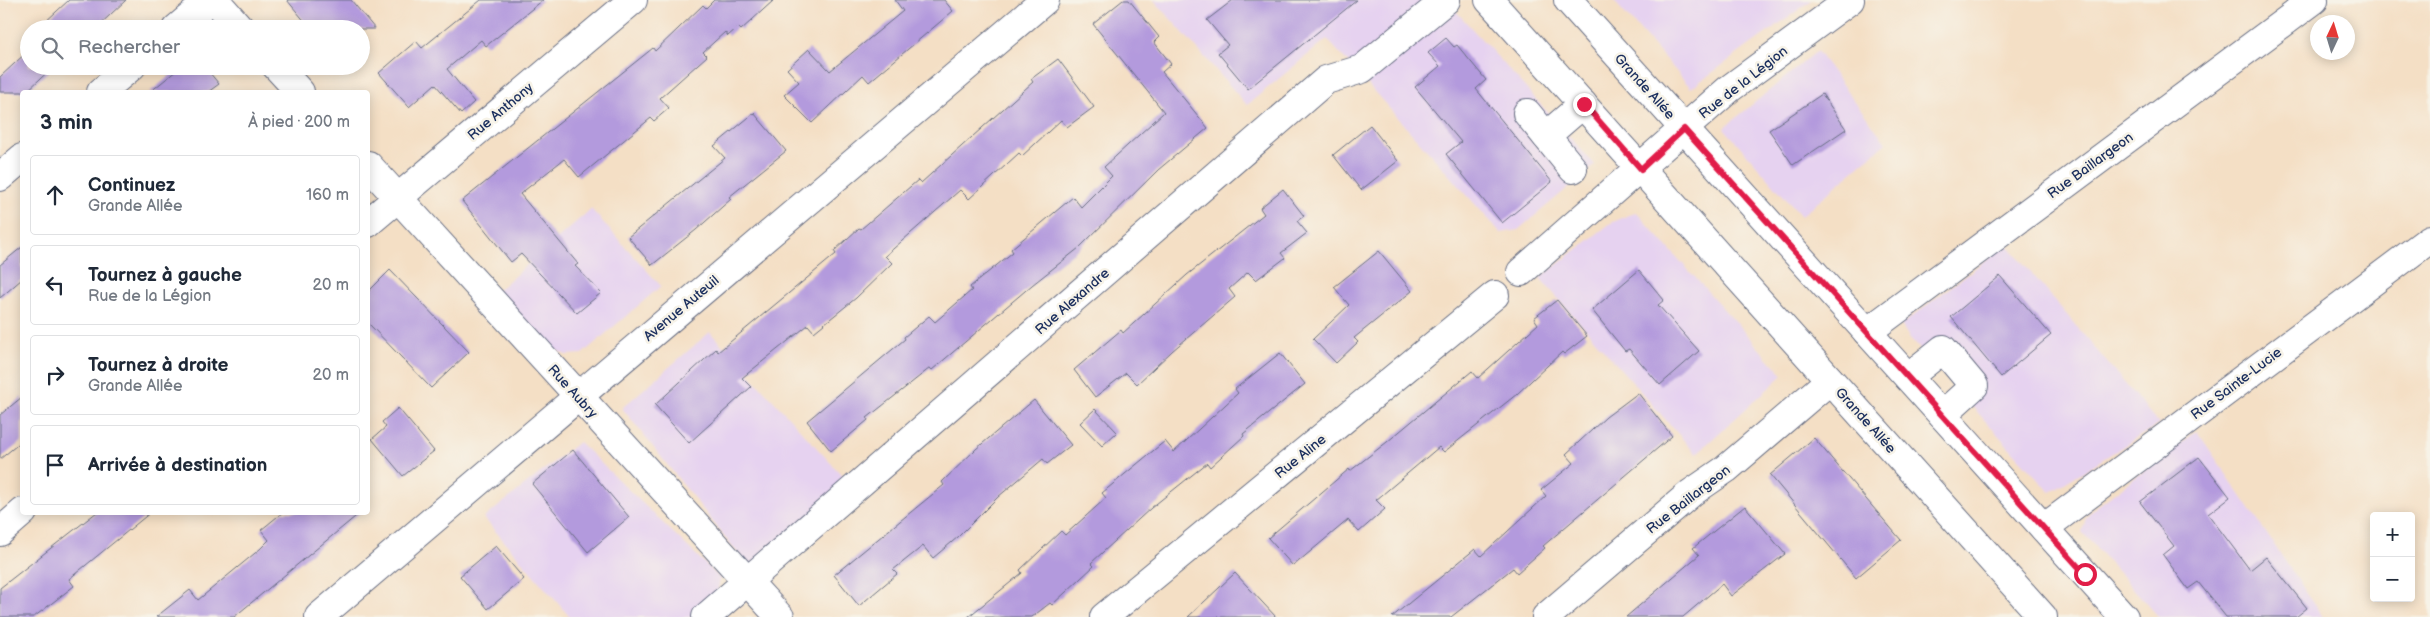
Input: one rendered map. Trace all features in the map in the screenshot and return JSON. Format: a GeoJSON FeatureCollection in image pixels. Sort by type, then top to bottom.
{"type":"FeatureCollection","features":[{"type":"Feature","properties":{"kind":"street"},"geometry":{"type":"LineString","coordinates":[[187,20],[210,0]]}},
{"type":"Feature","properties":{"kind":"street"},"geometry":{"type":"LineString","coordinates":[[215,0],[233,20]]}},
{"type":"Feature","properties":{"kind":"street","name":"Rue Anthony"},"geometry":{"type":"LineString","coordinates":[[370,221],[633,0]]}},
{"type":"Feature","properties":{"kind":"street","name":"Avenue Auteuil"},"geometry":{"type":"LineString","coordinates":[[319,617],[1045,0]]}},
{"type":"Feature","properties":{"kind":"street","name":"Rue Alexandre"},"geometry":{"type":"LineString","coordinates":[[706,617],[1326,80],[1362,69],[1446,0]]}},
{"type":"Feature","properties":{"kind":"street","name":"Grande Allée"},"geometry":{"type":"LineString","coordinates":[[1489,0],[2043,617]]}},
{"type":"Feature","properties":{"kind":"street","name":"Grande Allée"},"geometry":{"type":"LineString","coordinates":[[1568,0],[2124,617]]}},
{"type":"Feature","properties":{"kind":"street","name":"Rue de la Légion"},"geometry":{"type":"LineString","coordinates":[[1641,169],[1730,89],[1850,0]]}},
{"type":"Feature","properties":{"kind":"street","name":"Rue Baillargeon"},"geometry":{"type":"LineString","coordinates":[[1867,332],[2314,0]]}},
{"type":"Feature","properties":{"kind":"street"},"geometry":{"type":"LineString","coordinates":[[103,90],[121,75]]}},
{"type":"Feature","properties":{"kind":"street"},"geometry":{"type":"LineString","coordinates":[[284,75],[298,90]]}},
{"type":"Feature","properties":{"kind":"street"},"geometry":{"type":"LineString","coordinates":[[1546,136],[1584,104]]}},
{"type":"Feature","properties":{"kind":"street"},"geometry":{"type":"LineString","coordinates":[[1527,113],[1573,169]]}},
{"type":"Feature","properties":{"kind":"street"},"geometry":{"type":"LineString","coordinates":[[0,177],[20,160]]}},
{"type":"Feature","properties":{"kind":"street","name":"Rue Aubry"},"geometry":{"type":"LineString","coordinates":[[370,167],[780,617]]}},
{"type":"Feature","properties":{"kind":"street"},"geometry":{"type":"LineString","coordinates":[[1521,272],[1641,169]]}},
{"type":"Feature","properties":{"kind":"street","name":"Rue Sainte-Lucie"},"geometry":{"type":"LineString","coordinates":[[2044,528],[2430,239]]}},
{"type":"Feature","properties":{"kind":"street","name":"Rue Aline"},"geometry":{"type":"LineString","coordinates":[[1104,617],[1495,295]]}},
{"type":"Feature","properties":{"kind":"street"},"geometry":{"type":"LineString","coordinates":[[1908,378],[1942,349],[1974,386],[1942,415]]}},
{"type":"Feature","properties":{"kind":"street","name":"Rue Baillargeon"},"geometry":{"type":"LineString","coordinates":[[1546,617],[1691,493],[1726,469],[1830,380]]}},
{"type":"Feature","properties":{"kind":"street"},"geometry":{"type":"LineString","coordinates":[[0,532],[20,515]]}},
{"type":"Feature","properties":{"kind":"shaded area"},"geometry":{"type":"Polygon","coordinates":[[[1154,0],[1446,0],[1595,165],[1518,230],[1501,233],[1327,39],[1247,105],[1154,0]]]}},
{"type":"Feature","properties":{"kind":"shaded area"},"geometry":{"type":"Polygon","coordinates":[[[1613,0],[1812,0],[1691,88],[1613,0]]]}},
{"type":"Feature","properties":{"kind":"shaded area"},"geometry":{"type":"Polygon","coordinates":[[[1817,51],[1886,143],[1801,216],[1724,128],[1817,51]]]}},
{"type":"Feature","properties":{"kind":"shaded area"},"geometry":{"type":"Polygon","coordinates":[[[591,209],[661,286],[582,354],[566,355],[554,349],[496,292],[591,209]]]}},
{"type":"Feature","properties":{"kind":"shaded area"},"geometry":{"type":"Polygon","coordinates":[[[1636,212],[1783,375],[1696,454],[1540,278],[1611,223],[1636,212]]]}},
{"type":"Feature","properties":{"kind":"shaded area"},"geometry":{"type":"Polygon","coordinates":[[[2007,244],[2159,424],[2050,492],[1909,337],[1901,325],[2007,244]]]}},
{"type":"Feature","properties":{"kind":"shaded area"},"geometry":{"type":"Polygon","coordinates":[[[710,332],[851,485],[749,567],[622,408],[710,332]]]}},
{"type":"Feature","properties":{"kind":"shaded area"},"geometry":{"type":"Polygon","coordinates":[[[2197,431],[2323,617],[2159,617],[2082,532],[2086,518],[2091,511],[2197,431]]]}},
{"type":"Feature","properties":{"kind":"shaded area"},"geometry":{"type":"Polygon","coordinates":[[[579,442],[720,578],[717,596],[694,617],[570,617],[484,518],[579,442]]]}},
{"type":"Feature","properties":{"kind":"building"},"geometry":{"type":"Polygon","coordinates":[[[69,0],[126,0],[105,20],[47,20],[69,0]]]}},
{"type":"Feature","properties":{"kind":"building"},"geometry":{"type":"Polygon","coordinates":[[[287,0],[351,0],[368,20],[304,20],[287,0]]]}},
{"type":"Feature","properties":{"kind":"building"},"geometry":{"type":"Polygon","coordinates":[[[481,0],[543,0],[486,46],[481,40],[447,69],[474,102],[461,114],[435,84],[409,107],[379,73],[416,41],[422,48],[481,0]]]}},
{"type":"Feature","properties":{"kind":"building"},"geometry":{"type":"Polygon","coordinates":[[[714,0],[774,0],[741,30],[738,27],[728,36],[725,32],[703,52],[707,56],[660,98],[669,108],[654,121],[651,118],[579,177],[564,159],[520,194],[578,264],[575,266],[601,293],[577,313],[521,254],[511,262],[462,201],[653,48],[655,51],[703,5],[706,8],[714,0]]]}},
{"type":"Feature","properties":{"kind":"building"},"geometry":{"type":"Polygon","coordinates":[[[895,0],[944,0],[953,11],[869,82],[863,75],[812,123],[784,95],[799,82],[787,69],[809,49],[830,71],[903,11],[895,0]]]}},
{"type":"Feature","properties":{"kind":"building"},"geometry":{"type":"Polygon","coordinates":[[[1123,0],[1129,0],[1159,37],[1154,42],[1171,64],[1162,72],[1208,128],[1158,170],[1079,248],[1032,285],[932,370],[930,368],[867,418],[868,420],[831,451],[807,421],[905,339],[904,337],[929,316],[935,322],[972,290],[970,287],[1013,252],[1011,249],[1073,197],[1081,207],[1112,176],[1104,167],[1164,112],[1093,24],[1123,0]]]}},
{"type":"Feature","properties":{"kind":"building"},"geometry":{"type":"Polygon","coordinates":[[[1233,0],[1357,0],[1248,89],[1218,53],[1228,45],[1207,20],[1233,0]]]}},
{"type":"Feature","properties":{"kind":"building"},"geometry":{"type":"Polygon","coordinates":[[[1446,38],[1454,47],[1457,45],[1486,80],[1476,89],[1552,182],[1502,223],[1446,154],[1461,142],[1415,87],[1440,66],[1428,53],[1446,38]]]}},
{"type":"Feature","properties":{"kind":"building"},"geometry":{"type":"Polygon","coordinates":[[[20,58],[20,75],[44,75],[28,90],[20,90],[20,92],[0,92],[0,77],[20,58]]]}},
{"type":"Feature","properties":{"kind":"building"},"geometry":{"type":"Polygon","coordinates":[[[1058,59],[1094,107],[1067,127],[1061,120],[1022,156],[1019,153],[969,199],[960,190],[885,256],[892,263],[856,298],[814,332],[808,325],[742,378],[751,387],[689,443],[655,405],[716,349],[718,352],[836,254],[834,251],[859,228],[861,229],[918,180],[921,183],[1033,82],[1031,79],[1058,59]]]}},
{"type":"Feature","properties":{"kind":"building"},"geometry":{"type":"Polygon","coordinates":[[[171,75],[212,75],[219,84],[211,90],[152,90],[171,75]]]}},
{"type":"Feature","properties":{"kind":"building"},"geometry":{"type":"Polygon","coordinates":[[[1822,94],[1846,129],[1793,165],[1769,130],[1822,94]]]}},
{"type":"Feature","properties":{"kind":"building"},"geometry":{"type":"Polygon","coordinates":[[[754,113],[786,151],[729,197],[731,199],[696,230],[652,265],[628,237],[725,158],[714,146],[754,113]]]}},
{"type":"Feature","properties":{"kind":"building"},"geometry":{"type":"Polygon","coordinates":[[[1370,125],[1398,161],[1361,190],[1333,155],[1370,125]]]}},
{"type":"Feature","properties":{"kind":"building"},"geometry":{"type":"Polygon","coordinates":[[[1283,189],[1304,216],[1297,221],[1307,233],[1281,253],[1285,258],[1256,280],[1248,272],[1229,289],[1235,297],[1137,384],[1126,373],[1095,397],[1074,370],[1121,330],[1123,333],[1187,275],[1264,214],[1260,208],[1283,189]]]}},
{"type":"Feature","properties":{"kind":"building"},"geometry":{"type":"Polygon","coordinates":[[[20,249],[20,281],[0,298],[0,265],[20,249]]]}},
{"type":"Feature","properties":{"kind":"building"},"geometry":{"type":"Polygon","coordinates":[[[1379,251],[1412,291],[1354,338],[1358,342],[1336,363],[1313,339],[1349,305],[1334,287],[1379,251]]]}},
{"type":"Feature","properties":{"kind":"building"},"geometry":{"type":"Polygon","coordinates":[[[390,270],[469,352],[431,388],[370,325],[370,290],[390,270]]]}},
{"type":"Feature","properties":{"kind":"building"},"geometry":{"type":"Polygon","coordinates":[[[1639,270],[1664,300],[1658,305],[1699,351],[1660,385],[1629,349],[1625,351],[1592,310],[1639,270]]]}},
{"type":"Feature","properties":{"kind":"building"},"geometry":{"type":"Polygon","coordinates":[[[2000,276],[2051,335],[2001,377],[1951,317],[2000,276]]]}},
{"type":"Feature","properties":{"kind":"building"},"geometry":{"type":"Polygon","coordinates":[[[1557,300],[1587,336],[1564,354],[1562,352],[1517,394],[1444,452],[1439,447],[1376,500],[1385,509],[1359,532],[1348,520],[1293,566],[1268,538],[1349,469],[1350,471],[1387,442],[1472,371],[1478,378],[1538,324],[1534,318],[1557,300]]]}},
{"type":"Feature","properties":{"kind":"building"},"geometry":{"type":"Polygon","coordinates":[[[1280,353],[1305,384],[1243,434],[1244,436],[1210,467],[1207,463],[1151,508],[1091,563],[1094,566],[1052,605],[1050,603],[1032,617],[968,617],[1022,573],[1020,570],[1061,531],[1065,535],[1106,498],[1102,493],[1165,441],[1174,452],[1238,393],[1235,389],[1280,353]]]}},
{"type":"Feature","properties":{"kind":"building"},"geometry":{"type":"Polygon","coordinates":[[[1638,393],[1672,436],[1543,546],[1545,548],[1517,573],[1513,568],[1451,617],[1392,617],[1475,549],[1481,556],[1546,496],[1541,490],[1574,463],[1566,454],[1606,417],[1638,393]]]}},
{"type":"Feature","properties":{"kind":"building"},"geometry":{"type":"Polygon","coordinates":[[[20,399],[20,443],[0,459],[0,415],[20,399]]]}},
{"type":"Feature","properties":{"kind":"building"},"geometry":{"type":"Polygon","coordinates":[[[1034,400],[1071,445],[1047,464],[1043,459],[998,497],[958,537],[933,558],[923,546],[893,570],[897,574],[859,606],[834,575],[944,485],[942,482],[976,449],[1034,400]]]}},
{"type":"Feature","properties":{"kind":"building"},"geometry":{"type":"Polygon","coordinates":[[[398,408],[434,451],[403,476],[372,439],[386,427],[382,422],[398,408]]]}},
{"type":"Feature","properties":{"kind":"building"},"geometry":{"type":"Polygon","coordinates":[[[1095,409],[1117,432],[1102,446],[1080,423],[1095,409]]]}},
{"type":"Feature","properties":{"kind":"building"},"geometry":{"type":"Polygon","coordinates":[[[1814,438],[1901,540],[1856,578],[1770,475],[1814,438]]]}},
{"type":"Feature","properties":{"kind":"building"},"geometry":{"type":"Polygon","coordinates":[[[573,450],[629,517],[588,552],[532,484],[573,450]]]}},
{"type":"Feature","properties":{"kind":"building"},"geometry":{"type":"Polygon","coordinates":[[[2199,457],[2230,497],[2208,514],[2250,570],[2266,557],[2307,608],[2296,617],[2226,617],[2198,582],[2188,589],[2163,555],[2174,546],[2140,502],[2199,457]]]}},
{"type":"Feature","properties":{"kind":"building"},"geometry":{"type":"Polygon","coordinates":[[[1745,506],[1785,554],[1731,596],[1722,584],[1683,617],[1626,617],[1699,555],[1693,548],[1745,506]]]}},
{"type":"Feature","properties":{"kind":"building"},"geometry":{"type":"Polygon","coordinates":[[[93,515],[147,515],[69,579],[74,586],[34,617],[0,617],[0,588],[93,515]]]}},
{"type":"Feature","properties":{"kind":"building"},"geometry":{"type":"Polygon","coordinates":[[[279,515],[357,515],[234,617],[156,617],[190,590],[198,600],[260,549],[269,540],[261,530],[279,515]]]}},
{"type":"Feature","properties":{"kind":"building"},"geometry":{"type":"Polygon","coordinates":[[[496,546],[524,579],[488,609],[460,576],[496,546]]]}},
{"type":"Feature","properties":{"kind":"building"},"geometry":{"type":"Polygon","coordinates":[[[1235,573],[1276,617],[1188,617],[1235,573]]]}},
{"type":"Feature","properties":{"kind":"route"},"geometry":{"type":"LineString","coordinates":[[1584,104],[1641,169],[1684,129],[2085,574]]}}]}
